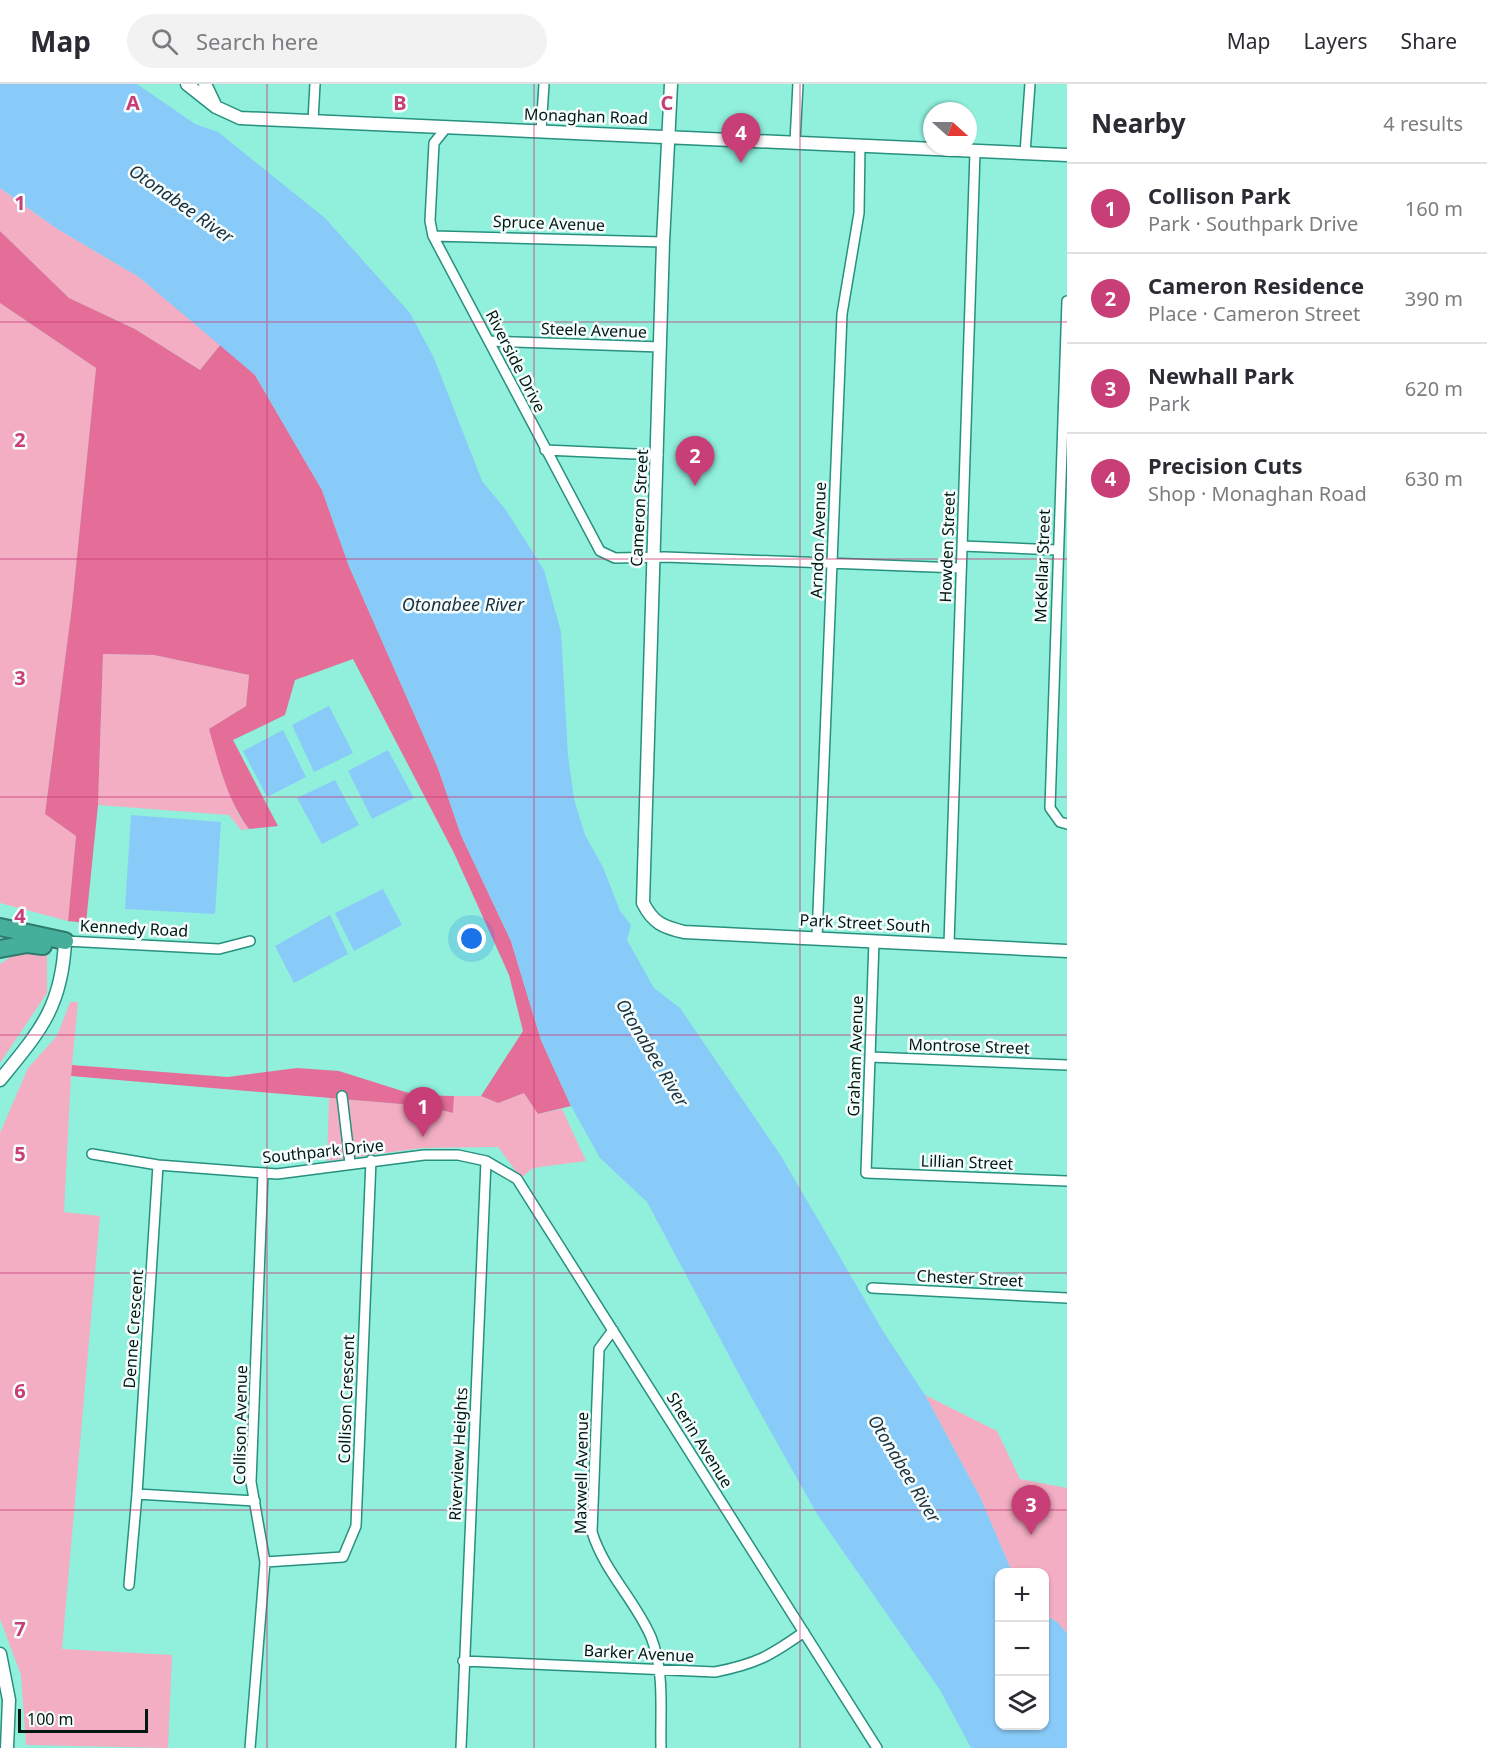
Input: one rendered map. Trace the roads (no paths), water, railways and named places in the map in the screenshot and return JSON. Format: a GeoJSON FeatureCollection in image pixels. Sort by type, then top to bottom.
{"type":"FeatureCollection","features":[{"type":"Feature","properties":{"kind":"highway"},"geometry":{"type":"LineString","coordinates":[[0,927],[65,941]]}},
{"type":"Feature","properties":{"kind":"highway"},"geometry":{"type":"LineString","coordinates":[[0,949],[27,944],[51,945],[65,941]]}},
{"type":"Feature","properties":{"kind":"street","name":"Monaghan Road"},"geometry":{"type":"LineString","coordinates":[[187,84],[216,107],[240,118],[923,149]]}},
{"type":"Feature","properties":{"kind":"street"},"geometry":{"type":"LineString","coordinates":[[206,84],[216,107]]}},
{"type":"Feature","properties":{"kind":"street"},"geometry":{"type":"LineString","coordinates":[[313,121],[315,84]]}},
{"type":"Feature","properties":{"kind":"street"},"geometry":{"type":"LineString","coordinates":[[541,131],[544,84]]}},
{"type":"Feature","properties":{"kind":"street","name":"Cameron Street"},"geometry":{"type":"LineString","coordinates":[[661,927],[651,918],[643,903],[663,242],[672,84]]}},
{"type":"Feature","properties":{"kind":"street"},"geometry":{"type":"LineString","coordinates":[[795,142],[798,84]]}},
{"type":"Feature","properties":{"kind":"street"},"geometry":{"type":"LineString","coordinates":[[1025,153],[1030,84]]}},
{"type":"Feature","properties":{"kind":"street","name":"Riverside Drive"},"geometry":{"type":"LineString","coordinates":[[446,128],[434,143],[430,221],[433,236],[600,551],[615,558],[653,557],[960,568]]}},
{"type":"Feature","properties":{"kind":"street","name":"Arndon Avenue"},"geometry":{"type":"LineString","coordinates":[[817,937],[842,314],[859,213],[860,145]]}},
{"type":"Feature","properties":{"kind":"street","name":"Monaghan Road"},"geometry":{"type":"LineString","coordinates":[[977,152],[1067,155]]}},
{"type":"Feature","properties":{"kind":"street","name":"Howden Street"},"geometry":{"type":"LineString","coordinates":[[949,944],[975,156]]}},
{"type":"Feature","properties":{"kind":"street","name":"Spruce Avenue"},"geometry":{"type":"LineString","coordinates":[[433,236],[663,242]]}},
{"type":"Feature","properties":{"kind":"street","name":"McKellar Street"},"geometry":{"type":"LineString","coordinates":[[1067,301],[1050,808],[1060,822],[1067,824]]}},
{"type":"Feature","properties":{"kind":"street","name":"Steele Avenue"},"geometry":{"type":"LineString","coordinates":[[490,341],[661,347]]}},
{"type":"Feature","properties":{"kind":"street"},"geometry":{"type":"LineString","coordinates":[[545,450],[658,454]]}},
{"type":"Feature","properties":{"kind":"street"},"geometry":{"type":"LineString","coordinates":[[962,546],[1057,550]]}},
{"type":"Feature","properties":{"kind":"street","name":"Park Street South"},"geometry":{"type":"LineString","coordinates":[[661,927],[684,932],[1067,951]]}},
{"type":"Feature","properties":{"kind":"street","name":"Graham Avenue"},"geometry":{"type":"LineString","coordinates":[[866,1173],[874,940]]}},
{"type":"Feature","properties":{"kind":"street","name":"Kennedy Road"},"geometry":{"type":"LineString","coordinates":[[0,1080],[42,1027],[57,999],[64,970],[65,941],[219,949],[250,941]]}},
{"type":"Feature","properties":{"kind":"street","name":"Montrose Street"},"geometry":{"type":"LineString","coordinates":[[870,1057],[1067,1065]]}},
{"type":"Feature","properties":{"kind":"street"},"geometry":{"type":"LineString","coordinates":[[342,1096],[350,1163]]}},
{"type":"Feature","properties":{"kind":"street","name":"Southpark Drive"},"geometry":{"type":"LineString","coordinates":[[92,1154],[158,1165],[263,1173],[424,1155],[459,1155],[486,1161]]}},
{"type":"Feature","properties":{"kind":"street","name":"Collison Crescent"},"geometry":{"type":"LineString","coordinates":[[265,1562],[343,1557],[356,1526],[371,1160]]}},
{"type":"Feature","properties":{"kind":"street","name":"Sherin Avenue"},"geometry":{"type":"LineString","coordinates":[[486,1161],[517,1179],[877,1748]]}},
{"type":"Feature","properties":{"kind":"street","name":"Riverview Heights"},"geometry":{"type":"LineString","coordinates":[[461,1748],[486,1161]]}},
{"type":"Feature","properties":{"kind":"street","name":"Denne Crescent"},"geometry":{"type":"LineString","coordinates":[[129,1585],[158,1165]]}},
{"type":"Feature","properties":{"kind":"street","name":"Collison Avenue"},"geometry":{"type":"LineString","coordinates":[[250,1748],[265,1562],[251,1482],[263,1173]]}},
{"type":"Feature","properties":{"kind":"street","name":"Lillian Street"},"geometry":{"type":"LineString","coordinates":[[866,1173],[1067,1181]]}},
{"type":"Feature","properties":{"kind":"street","name":"Chester Street"},"geometry":{"type":"LineString","coordinates":[[872,1288],[1067,1298]]}},
{"type":"Feature","properties":{"kind":"street","name":"Maxwell Avenue"},"geometry":{"type":"LineString","coordinates":[[612,1330],[599,1349],[592,1532],[598,1553],[650,1636],[660,1668],[661,1748]]}},
{"type":"Feature","properties":{"kind":"street"},"geometry":{"type":"LineString","coordinates":[[137,1494],[255,1501]]}},
{"type":"Feature","properties":{"kind":"street","name":"Barker Avenue"},"geometry":{"type":"LineString","coordinates":[[464,1661],[715,1672],[750,1665],[767,1658],[804,1632]]}},
{"type":"Feature","properties":{"kind":"street"},"geometry":{"type":"LineString","coordinates":[[0,1654],[9,1700],[7,1748]]}},
{"type":"Feature","properties":{"kind":"water","name":"Otonabee River"},"geometry":{"type":"Polygon","coordinates":[[[0,84],[137,84],[195,124],[218,132],[325,218],[410,313],[434,358],[482,481],[506,510],[544,570],[561,632],[568,755],[574,799],[585,835],[603,867],[620,911],[631,925],[627,940],[654,988],[680,1008],[781,1156],[883,1331],[925,1395],[980,1497],[1010,1568],[995,1568],[995,1730],[1049,1730],[1049,1617],[1067,1633],[1067,1748],[971,1748],[940,1690],[817,1514],[647,1202],[600,1158],[571,1106],[541,1040],[511,941],[461,835],[438,768],[349,566],[322,490],[255,375],[139,277],[56,228],[0,188],[0,84]]]}},
{"type":"Feature","properties":{"kind":"water"},"geometry":{"type":"Polygon","coordinates":[[[329,706],[353,753],[314,772],[292,725],[329,706]]]}},
{"type":"Feature","properties":{"kind":"water"},"geometry":{"type":"Polygon","coordinates":[[[283,730],[306,777],[267,797],[243,751],[283,730]]]}},
{"type":"Feature","properties":{"kind":"water"},"geometry":{"type":"Polygon","coordinates":[[[388,750],[414,798],[372,819],[348,771],[388,750]]]}},
{"type":"Feature","properties":{"kind":"water"},"geometry":{"type":"Polygon","coordinates":[[[335,780],[359,825],[322,844],[297,798],[335,780]]]}},
{"type":"Feature","properties":{"kind":"water"},"geometry":{"type":"Polygon","coordinates":[[[131,815],[221,822],[215,914],[125,909],[131,815]]]}},
{"type":"Feature","properties":{"kind":"water"},"geometry":{"type":"Polygon","coordinates":[[[383,889],[402,925],[354,951],[335,913],[383,889]]]}},
{"type":"Feature","properties":{"kind":"water"},"geometry":{"type":"Polygon","coordinates":[[[330,915],[348,954],[294,983],[275,946],[330,915]]]}},
{"type":"Feature","properties":{"kind":"place","name":"Precision Cuts"},"geometry":{"type":"Point","coordinates":[741,163]}},
{"type":"Feature","properties":{"kind":"place","name":"Cameron Residence"},"geometry":{"type":"Point","coordinates":[695,486]}},
{"type":"Feature","properties":{"kind":"place","name":"Collison Park"},"geometry":{"type":"Point","coordinates":[423,1137]}},
{"type":"Feature","properties":{"kind":"place","name":"Newhall Park"},"geometry":{"type":"Point","coordinates":[1031,1535]}}]}
